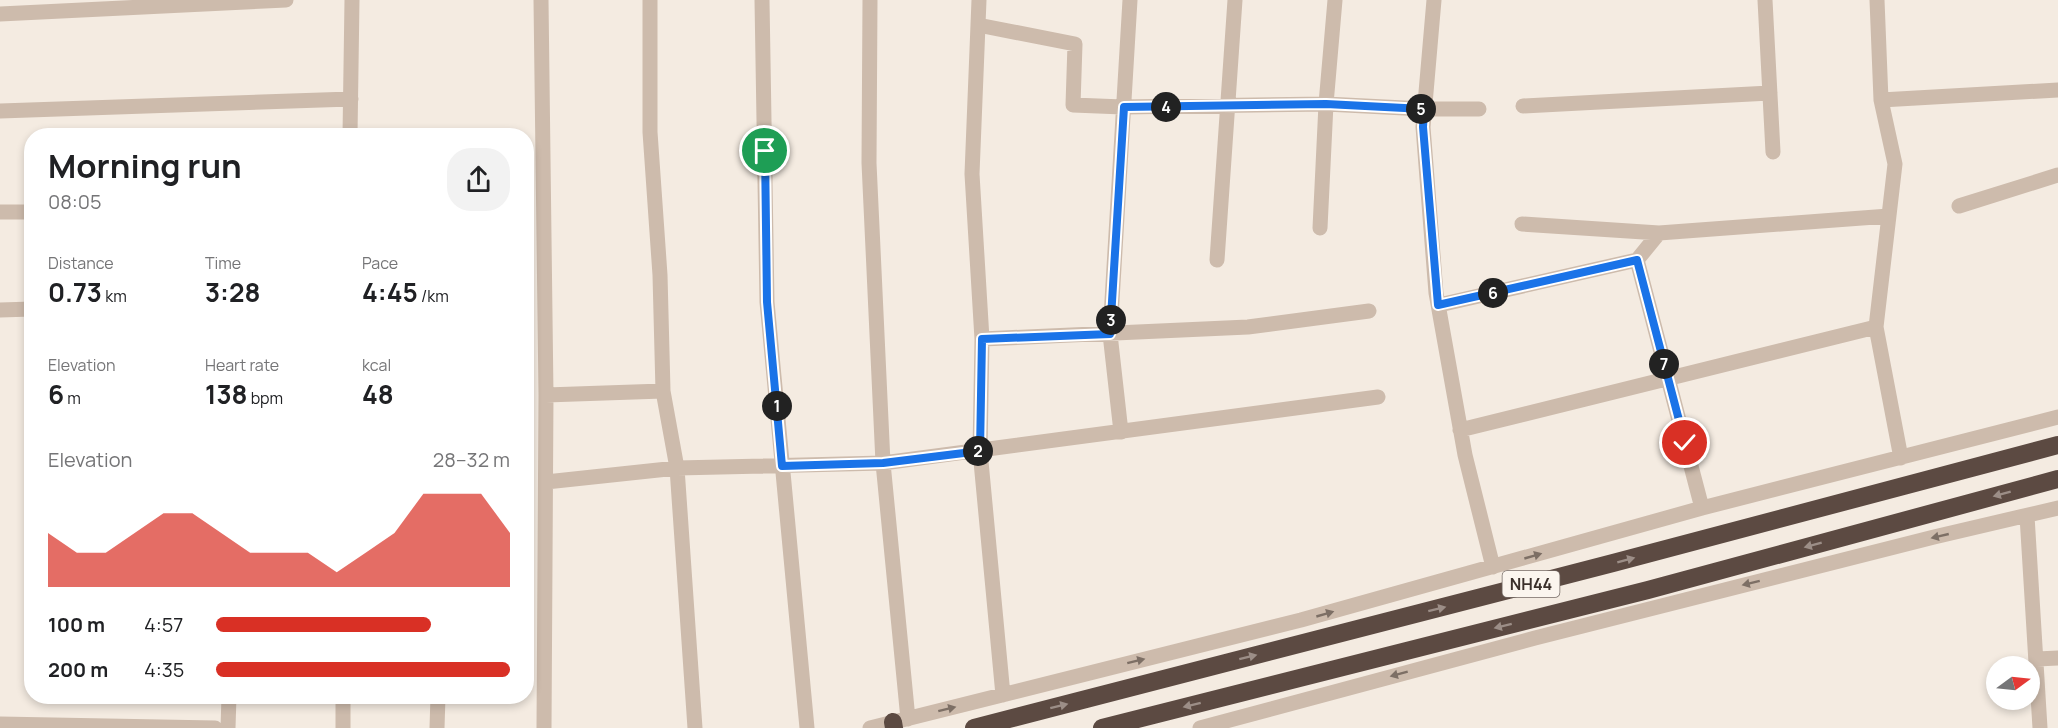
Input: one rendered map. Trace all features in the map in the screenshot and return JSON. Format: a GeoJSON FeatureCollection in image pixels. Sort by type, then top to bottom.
{"type":"FeatureCollection","features":[{"type":"Feature","properties":{"kind":"highway","name":"NH44"},"geometry":{"type":"LineString","coordinates":[[974,728],[2058,445]]}},
{"type":"Feature","properties":{"kind":"highway","name":"NH44"},"geometry":{"type":"LineString","coordinates":[[1102,728],[1648,590],[2058,479]]}},
{"type":"Feature","properties":{"kind":"street"},"geometry":{"type":"LineString","coordinates":[[0,15],[286,0]]}},
{"type":"Feature","properties":{"kind":"street"},"geometry":{"type":"LineString","coordinates":[[350,128],[352,0]]}},
{"type":"Feature","properties":{"kind":"street"},"geometry":{"type":"LineString","coordinates":[[542,0],[546,395],[544,728]]}},
{"type":"Feature","properties":{"kind":"street"},"geometry":{"type":"LineString","coordinates":[[650,0],[650,132],[660,275],[663,392],[677,468],[695,728]]}},
{"type":"Feature","properties":{"kind":"street"},"geometry":{"type":"LineString","coordinates":[[762,0],[767,302],[807,728]]}},
{"type":"Feature","properties":{"kind":"street"},"geometry":{"type":"LineString","coordinates":[[870,0],[869,163],[898,723]]}},
{"type":"Feature","properties":{"kind":"street"},"geometry":{"type":"LineString","coordinates":[[979,0],[972,174],[982,339],[980,451],[1003,695]]}},
{"type":"Feature","properties":{"kind":"street"},"geometry":{"type":"LineString","coordinates":[[1121,432],[1110,334],[1130,0]]}},
{"type":"Feature","properties":{"kind":"street"},"geometry":{"type":"LineString","coordinates":[[1217,260],[1235,0]]}},
{"type":"Feature","properties":{"kind":"street"},"geometry":{"type":"LineString","coordinates":[[1320,228],[1326,104],[1335,0]]}},
{"type":"Feature","properties":{"kind":"street"},"geometry":{"type":"LineString","coordinates":[[1434,0],[1423,127],[1438,305],[1465,455],[1493,567]]}},
{"type":"Feature","properties":{"kind":"street"},"geometry":{"type":"LineString","coordinates":[[1765,0],[1773,152]]}},
{"type":"Feature","properties":{"kind":"street"},"geometry":{"type":"LineString","coordinates":[[1877,0],[1881,100],[1895,164],[1876,327],[1901,458]]}},
{"type":"Feature","properties":{"kind":"street"},"geometry":{"type":"LineString","coordinates":[[978,25],[1074,44],[1073,105],[1124,107],[1326,104],[1479,109]]}},
{"type":"Feature","properties":{"kind":"street"},"geometry":{"type":"LineString","coordinates":[[1881,100],[2058,90]]}},
{"type":"Feature","properties":{"kind":"street"},"geometry":{"type":"LineString","coordinates":[[1523,106],[1770,93]]}},
{"type":"Feature","properties":{"kind":"street"},"geometry":{"type":"LineString","coordinates":[[0,111],[351,99]]}},
{"type":"Feature","properties":{"kind":"street"},"geometry":{"type":"LineString","coordinates":[[1959,206],[2058,175]]}},
{"type":"Feature","properties":{"kind":"street"},"geometry":{"type":"LineString","coordinates":[[0,212],[24,212]]}},
{"type":"Feature","properties":{"kind":"street"},"geometry":{"type":"LineString","coordinates":[[1522,224],[1659,233],[1889,216]]}},
{"type":"Feature","properties":{"kind":"street"},"geometry":{"type":"LineString","coordinates":[[1438,305],[1637,260],[1659,233]]}},
{"type":"Feature","properties":{"kind":"street"},"geometry":{"type":"LineString","coordinates":[[1637,260],[1702,508]]}},
{"type":"Feature","properties":{"kind":"street"},"geometry":{"type":"LineString","coordinates":[[0,310],[24,309]]}},
{"type":"Feature","properties":{"kind":"street"},"geometry":{"type":"LineString","coordinates":[[982,339],[1248,327],[1369,311]]}},
{"type":"Feature","properties":{"kind":"street"},"geometry":{"type":"LineString","coordinates":[[1460,430],[1876,327]]}},
{"type":"Feature","properties":{"kind":"street"},"geometry":{"type":"LineString","coordinates":[[546,395],[663,392]]}},
{"type":"Feature","properties":{"kind":"street"},"geometry":{"type":"LineString","coordinates":[[546,482],[677,468],[883,463],[1378,397]]}},
{"type":"Feature","properties":{"kind":"street"},"geometry":{"type":"LineString","coordinates":[[870,728],[898,723],[1301,620],[1702,508],[2058,417]]}},
{"type":"Feature","properties":{"kind":"street"},"geometry":{"type":"LineString","coordinates":[[1200,728],[1535,638],[2058,508]]}},
{"type":"Feature","properties":{"kind":"street"},"geometry":{"type":"LineString","coordinates":[[2027,516],[2037,656]]}},
{"type":"Feature","properties":{"kind":"street"},"geometry":{"type":"LineString","coordinates":[[2040,659],[2058,658]]}},
{"type":"Feature","properties":{"kind":"street"},"geometry":{"type":"LineString","coordinates":[[228,728],[229,704]]}},
{"type":"Feature","properties":{"kind":"street"},"geometry":{"type":"LineString","coordinates":[[343,728],[344,704]]}},
{"type":"Feature","properties":{"kind":"street"},"geometry":{"type":"LineString","coordinates":[[438,704],[438,728]]}},
{"type":"Feature","properties":{"kind":"street"},"geometry":{"type":"LineString","coordinates":[[2039,710],[2040,728]]}},
{"type":"Feature","properties":{"kind":"street"},"geometry":{"type":"LineString","coordinates":[[0,724],[215,728]]}},
{"type":"Feature","properties":{"kind":"route"},"geometry":{"type":"LineString","coordinates":[[765,151],[767,302],[782,466],[883,463],[980,451],[982,339],[1110,334],[1124,107],[1326,104],[1424,109],[1423,127],[1438,305],[1637,260],[1685,443]]}}]}
